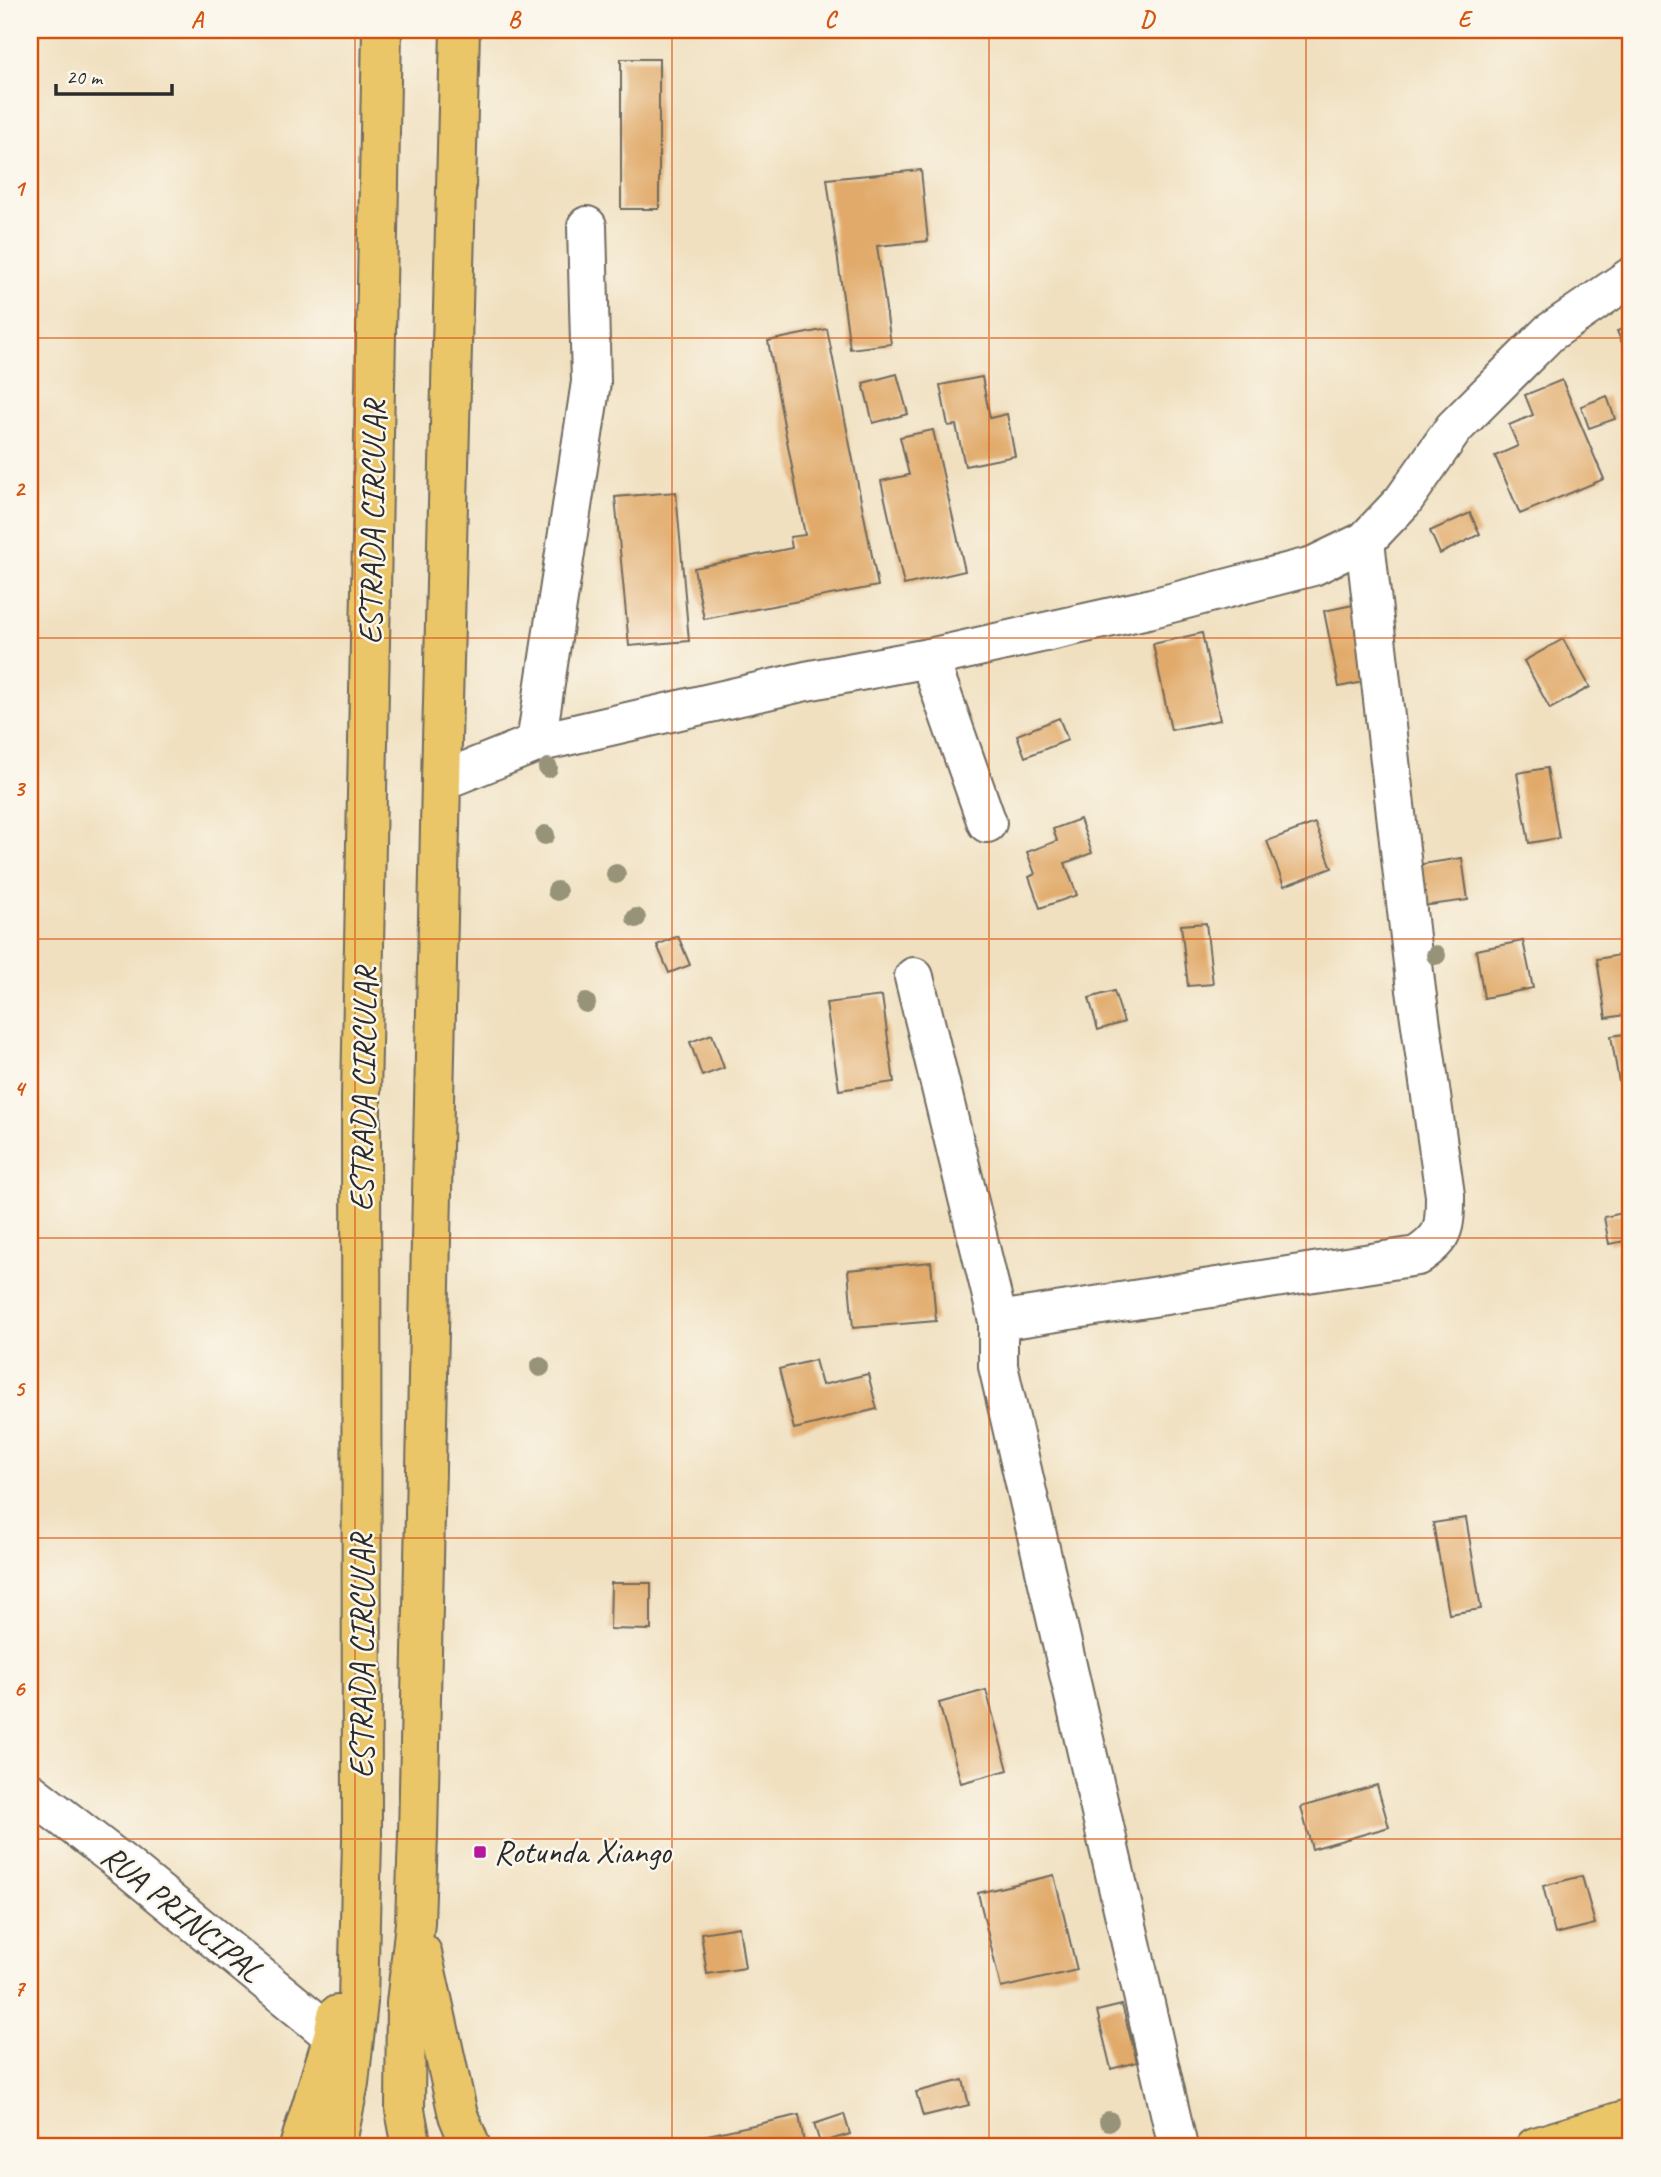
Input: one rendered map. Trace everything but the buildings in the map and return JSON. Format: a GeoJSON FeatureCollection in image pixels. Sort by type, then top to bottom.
{"type":"FeatureCollection","features":[{"type":"Feature","properties":{"kind":"main road","name":"ESTRADA CIRCULAR"},"geometry":{"type":"LineString","coordinates":[[336,2147],[349,2083],[358,2002],[362,1840],[361,1098],[382,30]]}},
{"type":"Feature","properties":{"kind":"main road","name":"ESTRADA CIRCULAR"},"geometry":{"type":"LineString","coordinates":[[412,2147],[405,2110],[406,2004],[415,1923],[460,30]]}},
{"type":"Feature","properties":{"kind":"main road"},"geometry":{"type":"LineString","coordinates":[[299,2147],[333,2036],[347,1959],[362,1840]]}},
{"type":"Feature","properties":{"kind":"main road"},"geometry":{"type":"LineString","coordinates":[[415,1923],[458,2115],[471,2147]]}},
{"type":"Feature","properties":{"kind":"main road"},"geometry":{"type":"LineString","coordinates":[[1535,2147],[1631,2118]]}},
{"type":"Feature","properties":{"kind":"street"},"geometry":{"type":"LineString","coordinates":[[536,743],[591,382],[587,226]]}},
{"type":"Feature","properties":{"kind":"street"},"geometry":{"type":"LineString","coordinates":[[441,781],[536,743],[806,681],[929,658],[1148,609],[1313,566],[1365,541],[1403,501],[1454,428],[1549,333],[1631,277]]}},
{"type":"Feature","properties":{"kind":"street"},"geometry":{"type":"LineString","coordinates":[[998,1321],[1417,1256],[1436,1243],[1445,1225],[1445,1195],[1416,990],[1365,541]]}},
{"type":"Feature","properties":{"kind":"street"},"geometry":{"type":"LineString","coordinates":[[929,658],[987,823]]}},
{"type":"Feature","properties":{"kind":"street"},"geometry":{"type":"LineString","coordinates":[[914,977],[998,1321],[998,1366],[1178,2147]]}},
{"type":"Feature","properties":{"kind":"street","name":"RUA PRINCIPAL"},"geometry":{"type":"LineString","coordinates":[[30,1792],[122,1863],[333,2036]]}},
{"type":"Feature","properties":{"kind":"place","name":"Rotunda Xiango"},"geometry":{"type":"Point","coordinates":[480,1852]}}]}
